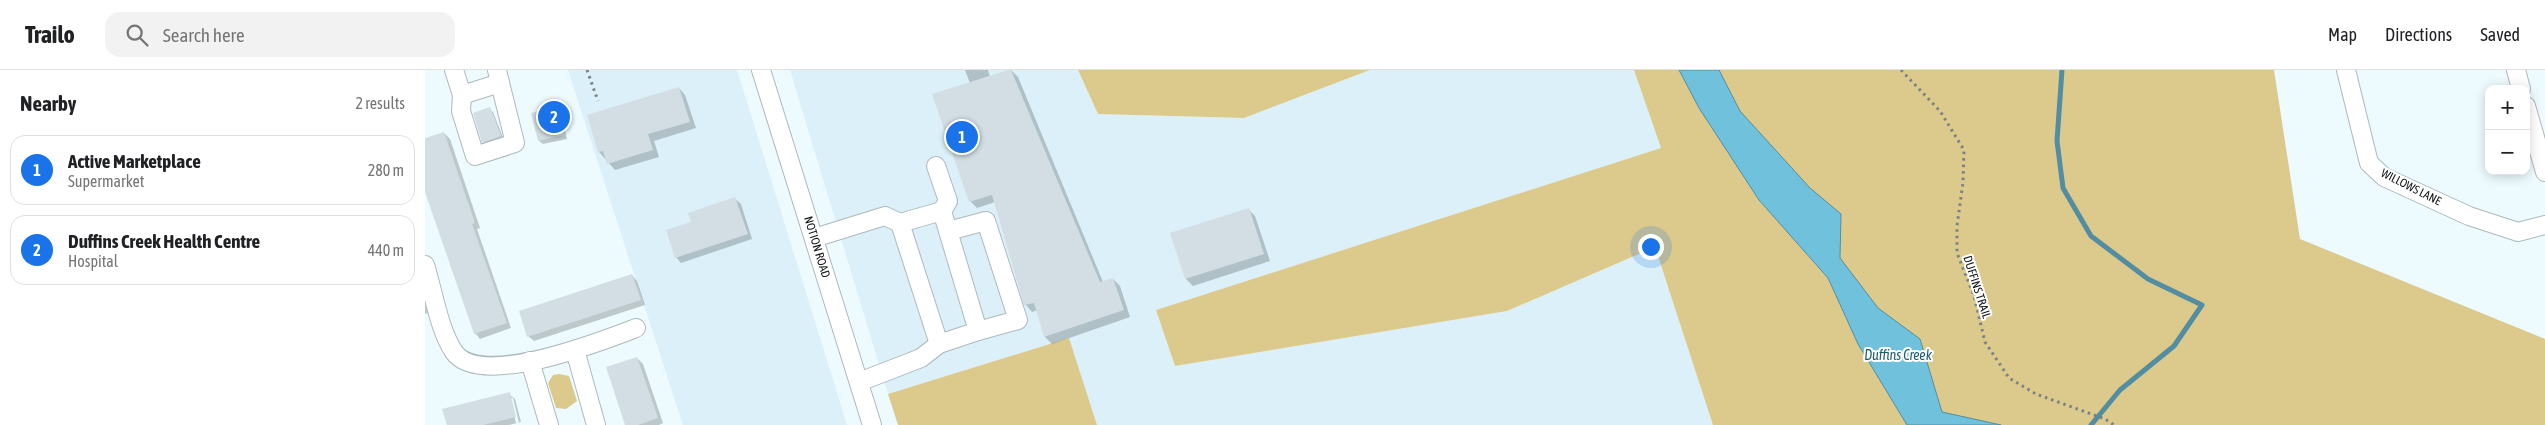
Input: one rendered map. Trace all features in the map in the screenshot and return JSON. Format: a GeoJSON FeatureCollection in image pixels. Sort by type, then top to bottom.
{"type":"FeatureCollection","features":[{"type":"Feature","properties":{"kind":"street"},"geometry":{"type":"LineString","coordinates":[[454,70],[462,96],[461,111],[475,156],[515,143],[499,77],[462,96]]}},
{"type":"Feature","properties":{"kind":"street","name":"NOTION ROAD"},"geometry":{"type":"LineString","coordinates":[[761,70],[872,425]]}},
{"type":"Feature","properties":{"kind":"street","name":"WILLOWS LANE"},"geometry":{"type":"LineString","coordinates":[[2345,70],[2369,164],[2384,177],[2469,216],[2518,232],[2545,224]]}},
{"type":"Feature","properties":{"kind":"street"},"geometry":{"type":"LineString","coordinates":[[2516,70],[2520,85]]}},
{"type":"Feature","properties":{"kind":"street"},"geometry":{"type":"LineString","coordinates":[[2530,120],[2545,172]]}},
{"type":"Feature","properties":{"kind":"street"},"geometry":{"type":"LineString","coordinates":[[814,238],[885,216],[901,223],[942,211],[948,201],[936,166]]}},
{"type":"Feature","properties":{"kind":"street"},"geometry":{"type":"LineString","coordinates":[[942,211],[978,331]]}},
{"type":"Feature","properties":{"kind":"street"},"geometry":{"type":"LineString","coordinates":[[859,382],[921,358],[939,344],[1018,320],[986,221],[948,232]]}},
{"type":"Feature","properties":{"kind":"street"},"geometry":{"type":"LineString","coordinates":[[901,223],[939,344]]}},
{"type":"Feature","properties":{"kind":"street"},"geometry":{"type":"LineString","coordinates":[[425,265],[444,328],[455,353],[471,364],[485,367],[530,361],[575,350],[637,328]]}},
{"type":"Feature","properties":{"kind":"street"},"geometry":{"type":"LineString","coordinates":[[575,350],[596,425]]}},
{"type":"Feature","properties":{"kind":"street"},"geometry":{"type":"LineString","coordinates":[[530,361],[549,425]]}},
{"type":"Feature","properties":{"kind":"path"},"geometry":{"type":"LineString","coordinates":[[587,70],[598,101]]}},
{"type":"Feature","properties":{"kind":"path","name":"DUFFINS TRAIL"},"geometry":{"type":"LineString","coordinates":[[1901,70],[1940,111],[1964,150],[1963,182],[1957,226],[1957,253],[1974,296],[1985,342],[2009,378],[2035,394],[2105,419],[2114,425]]}},
{"type":"Feature","properties":{"kind":"shaded area"},"geometry":{"type":"Polygon","coordinates":[[[568,70],[737,70],[847,425],[683,425],[568,70]]]}},
{"type":"Feature","properties":{"kind":"shaded area"},"geometry":{"type":"Polygon","coordinates":[[[790,70],[1078,70],[1098,114],[1244,118],[1370,70],[1634,70],[1661,148],[1156,310],[1175,366],[1507,311],[1655,247],[1713,425],[1097,425],[1069,338],[888,394],[790,70]]]}},
{"type":"Feature","properties":{"kind":"shaded area"},"geometry":{"type":"Polygon","coordinates":[[[1078,70],[1370,70],[1244,118],[1098,114],[1078,70]]]}},
{"type":"Feature","properties":{"kind":"shaded area"},"geometry":{"type":"Polygon","coordinates":[[[1634,70],[2274,70],[2300,239],[2545,339],[2545,425],[1713,425],[1655,247],[1507,311],[1175,366],[1156,310],[1661,148],[1634,70]]]}},
{"type":"Feature","properties":{"kind":"shaded area"},"geometry":{"type":"Polygon","coordinates":[[[1069,338],[1097,425],[898,425],[888,394],[1069,338]]]}},
{"type":"Feature","properties":{"kind":"shaded area"},"geometry":{"type":"Polygon","coordinates":[[[553,375],[569,376],[577,401],[566,409],[556,408],[548,383],[553,375]]]}},
{"type":"Feature","properties":{"kind":"water","name":"Duffins Creek"},"geometry":{"type":"Polygon","coordinates":[[[1679,70],[1719,70],[1740,111],[1810,188],[1841,214],[1840,258],[1878,308],[1920,339],[1942,412],[2001,425],[1907,425],[1858,344],[1828,278],[1759,200],[1699,108],[1679,70]]]}},
{"type":"Feature","properties":{"kind":"building"},"geometry":{"type":"Polygon","coordinates":[[[1011,70],[1100,282],[1113,278],[1124,310],[1044,337],[1034,303],[1024,305],[992,195],[969,202],[932,94],[1011,70]]]}},
{"type":"Feature","properties":{"kind":"building"},"geometry":{"type":"Polygon","coordinates":[[[679,87],[690,122],[648,134],[653,150],[607,164],[603,151],[598,152],[587,115],[679,87]]]}},
{"type":"Feature","properties":{"kind":"building"},"geometry":{"type":"Polygon","coordinates":[[[490,107],[501,136],[482,143],[473,113],[490,107]]]}},
{"type":"Feature","properties":{"kind":"building"},"geometry":{"type":"Polygon","coordinates":[[[557,107],[564,135],[538,141],[531,113],[557,107]]]}},
{"type":"Feature","properties":{"kind":"building"},"geometry":{"type":"Polygon","coordinates":[[[444,132],[475,223],[472,224],[507,323],[474,334],[425,192],[425,138],[444,132]]]}},
{"type":"Feature","properties":{"kind":"building"},"geometry":{"type":"Polygon","coordinates":[[[735,197],[748,234],[675,258],[666,230],[691,222],[688,213],[735,197]]]}},
{"type":"Feature","properties":{"kind":"building"},"geometry":{"type":"Polygon","coordinates":[[[1249,208],[1264,254],[1185,279],[1170,233],[1249,208]]]}},
{"type":"Feature","properties":{"kind":"building"},"geometry":{"type":"Polygon","coordinates":[[[632,274],[641,300],[527,337],[519,311],[632,274]]]}},
{"type":"Feature","properties":{"kind":"building"},"geometry":{"type":"Polygon","coordinates":[[[637,357],[658,418],[638,425],[625,425],[606,367],[637,357]]]}},
{"type":"Feature","properties":{"kind":"building"},"geometry":{"type":"Polygon","coordinates":[[[510,392],[516,417],[483,425],[447,425],[442,409],[510,392]]]}},
{"type":"Feature","properties":{"kind":"waterway"},"geometry":{"type":"LineString","coordinates":[[2062,70],[2057,141],[2063,188],[2091,236],[2148,279],[2202,305],[2174,346],[2120,390],[2091,425]]}},
{"type":"Feature","properties":{"kind":"place","name":"Duffins Creek Health Centre"},"geometry":{"type":"Point","coordinates":[554,117]}},
{"type":"Feature","properties":{"kind":"place","name":"Active Marketplace"},"geometry":{"type":"Point","coordinates":[962,137]}}]}
